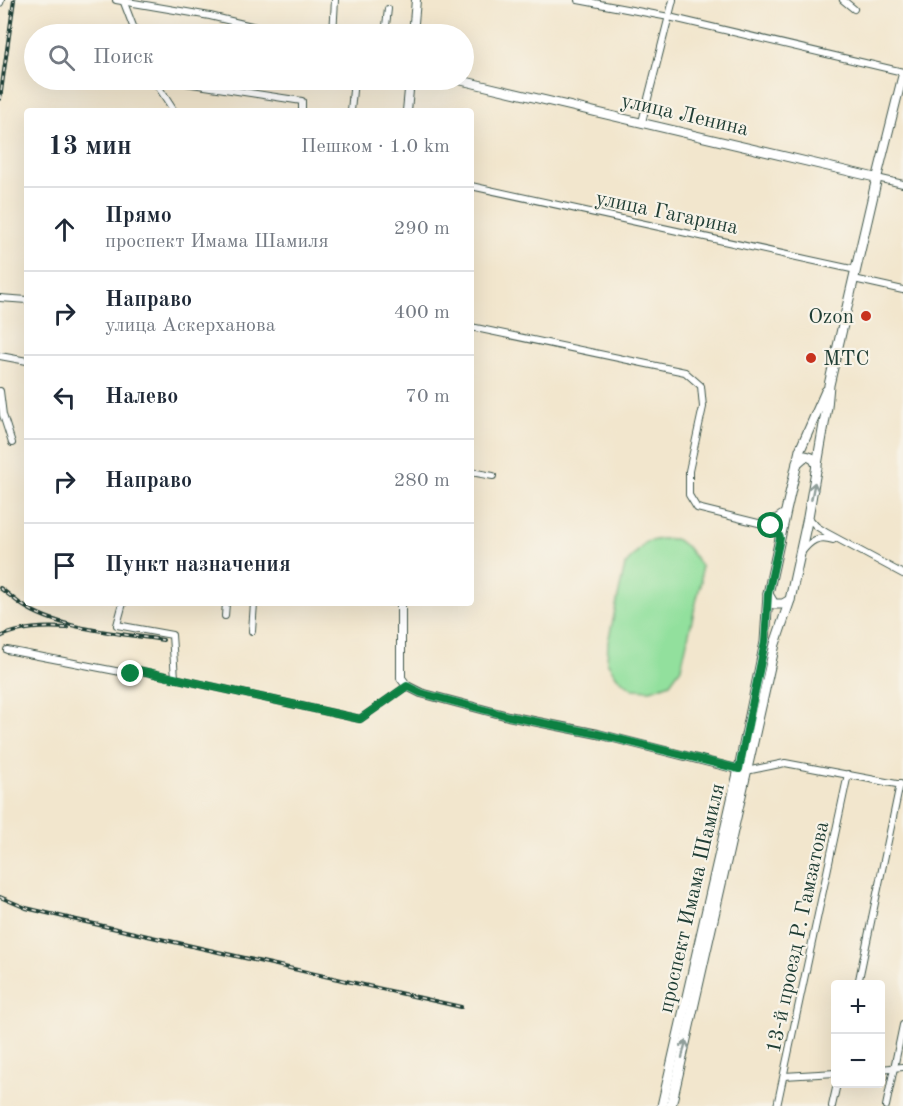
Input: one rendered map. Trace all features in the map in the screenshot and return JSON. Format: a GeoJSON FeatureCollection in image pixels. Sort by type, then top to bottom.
{"type":"FeatureCollection","features":[{"type":"Feature","properties":{"kind":"main road","name":"проспект Имама Шамиля"},"geometry":{"type":"LineString","coordinates":[[662,1106],[742,770],[775,644],[790,600],[817,470],[829,385],[877,178]]}},
{"type":"Feature","properties":{"kind":"main road","name":"проспект Имама Шамиля"},"geometry":{"type":"LineString","coordinates":[[671,1106],[742,770],[765,642],[768,594],[780,538],[800,450],[829,385]]}},
{"type":"Feature","properties":{"kind":"main road"},"geometry":{"type":"LineString","coordinates":[[797,463],[806,456],[810,457],[816,463],[817,470]]}},
{"type":"Feature","properties":{"kind":"main road"},"geometry":{"type":"LineString","coordinates":[[768,594],[774,604],[783,604],[790,600]]}},
{"type":"Feature","properties":{"kind":"street"},"geometry":{"type":"LineString","coordinates":[[116,0],[243,24]]}},
{"type":"Feature","properties":{"kind":"street"},"geometry":{"type":"LineString","coordinates":[[123,0],[132,24]]}},
{"type":"Feature","properties":{"kind":"street"},"geometry":{"type":"LineString","coordinates":[[334,24],[335,0]]}},
{"type":"Feature","properties":{"kind":"street"},"geometry":{"type":"LineString","coordinates":[[414,24],[416,0]]}},
{"type":"Feature","properties":{"kind":"street"},"geometry":{"type":"LineString","coordinates":[[578,0],[669,17],[903,73],[877,178]]}},
{"type":"Feature","properties":{"kind":"street"},"geometry":{"type":"LineString","coordinates":[[642,122],[673,0]]}},
{"type":"Feature","properties":{"kind":"street"},"geometry":{"type":"LineString","coordinates":[[843,0],[854,9]]}},
{"type":"Feature","properties":{"kind":"street"},"geometry":{"type":"LineString","coordinates":[[386,24],[388,9]]}},
{"type":"Feature","properties":{"kind":"street","name":"улица Ленина"},"geometry":{"type":"LineString","coordinates":[[474,83],[903,184]]}},
{"type":"Feature","properties":{"kind":"street"},"geometry":{"type":"LineString","coordinates":[[160,90],[172,108]]}},
{"type":"Feature","properties":{"kind":"street"},"geometry":{"type":"LineString","coordinates":[[231,90],[302,101],[302,108]]}},
{"type":"Feature","properties":{"kind":"street"},"geometry":{"type":"LineString","coordinates":[[351,108],[353,90]]}},
{"type":"Feature","properties":{"kind":"street"},"geometry":{"type":"LineString","coordinates":[[407,108],[409,90]]}},
{"type":"Feature","properties":{"kind":"street","name":"улица Гагарина"},"geometry":{"type":"LineString","coordinates":[[474,187],[855,274],[903,290]]}},
{"type":"Feature","properties":{"kind":"street"},"geometry":{"type":"LineString","coordinates":[[0,298],[24,300]]}},
{"type":"Feature","properties":{"kind":"street"},"geometry":{"type":"LineString","coordinates":[[474,328],[684,372],[701,386],[703,407],[689,471],[689,495],[697,508],[762,522],[777,531],[780,538]]}},
{"type":"Feature","properties":{"kind":"street"},"geometry":{"type":"LineString","coordinates":[[0,356],[24,360]]}},
{"type":"Feature","properties":{"kind":"street"},"geometry":{"type":"LineString","coordinates":[[0,391],[3,416],[12,443]]}},
{"type":"Feature","properties":{"kind":"street"},"geometry":{"type":"LineString","coordinates":[[474,473],[493,476]]}},
{"type":"Feature","properties":{"kind":"street"},"geometry":{"type":"LineString","coordinates":[[762,522],[773,520],[786,511]]}},
{"type":"Feature","properties":{"kind":"street"},"geometry":{"type":"LineString","coordinates":[[808,517],[816,526],[903,574]]}},
{"type":"Feature","properties":{"kind":"street"},"geometry":{"type":"LineString","coordinates":[[799,556],[809,543],[821,538],[848,545]]}},
{"type":"Feature","properties":{"kind":"street"},"geometry":{"type":"LineString","coordinates":[[122,606],[117,625],[172,635],[175,678]]}},
{"type":"Feature","properties":{"kind":"street"},"geometry":{"type":"LineString","coordinates":[[225,616],[226,606]]}},
{"type":"Feature","properties":{"kind":"street"},"geometry":{"type":"LineString","coordinates":[[252,631],[254,606]]}},
{"type":"Feature","properties":{"kind":"street"},"geometry":{"type":"LineString","coordinates":[[401,606],[401,678],[407,686],[421,693],[508,716],[598,734],[742,770],[785,763],[901,784],[859,980]]}},
{"type":"Feature","properties":{"kind":"street"},"geometry":{"type":"LineString","coordinates":[[7,650],[131,674],[133,669],[360,719],[407,686]]}},
{"type":"Feature","properties":{"kind":"street","name":"13-й проезд Р. Гамзатова"},"geometry":{"type":"LineString","coordinates":[[777,1106],[848,774]]}},
{"type":"Feature","properties":{"kind":"street"},"geometry":{"type":"LineString","coordinates":[[886,1106],[903,1025]]}},
{"type":"Feature","properties":{"kind":"street"},"geometry":{"type":"LineString","coordinates":[[885,1068],[903,1067]]}},
{"type":"Feature","properties":{"kind":"street"},"geometry":{"type":"LineString","coordinates":[[784,1076],[831,1073]]}},
{"type":"Feature","properties":{"kind":"street"},"geometry":{"type":"LineString","coordinates":[[832,1106],[836,1088]]}},
{"type":"Feature","properties":{"kind":"green space"},"geometry":{"type":"Polygon","coordinates":[[[675,539],[687,547],[701,566],[701,581],[681,668],[670,683],[651,690],[633,689],[617,677],[607,662],[608,642],[625,565],[646,542],[675,539]]]}},
{"type":"Feature","properties":{"kind":"railway"},"geometry":{"type":"LineString","coordinates":[[0,99],[14,0]]}},
{"type":"Feature","properties":{"kind":"railway"},"geometry":{"type":"LineString","coordinates":[[0,588],[22,605],[54,620],[91,629],[163,640]]}},
{"type":"Feature","properties":{"kind":"railway"},"geometry":{"type":"LineString","coordinates":[[0,637],[24,629],[67,628]]}},
{"type":"Feature","properties":{"kind":"railway"},"geometry":{"type":"LineString","coordinates":[[0,897],[26,908],[461,1007]]}},
{"type":"Feature","properties":{"kind":"place","name":"Ozon"},"geometry":{"type":"Point","coordinates":[866,316]}},
{"type":"Feature","properties":{"kind":"place","name":"МТС"},"geometry":{"type":"Point","coordinates":[811,358]}},
{"type":"Feature","properties":{"kind":"route"},"geometry":{"type":"LineString","coordinates":[[131,674],[133,669],[360,719],[407,686],[421,693],[508,716],[598,734],[739,769],[765,642],[768,594],[780,538],[771,526]]}}]}
